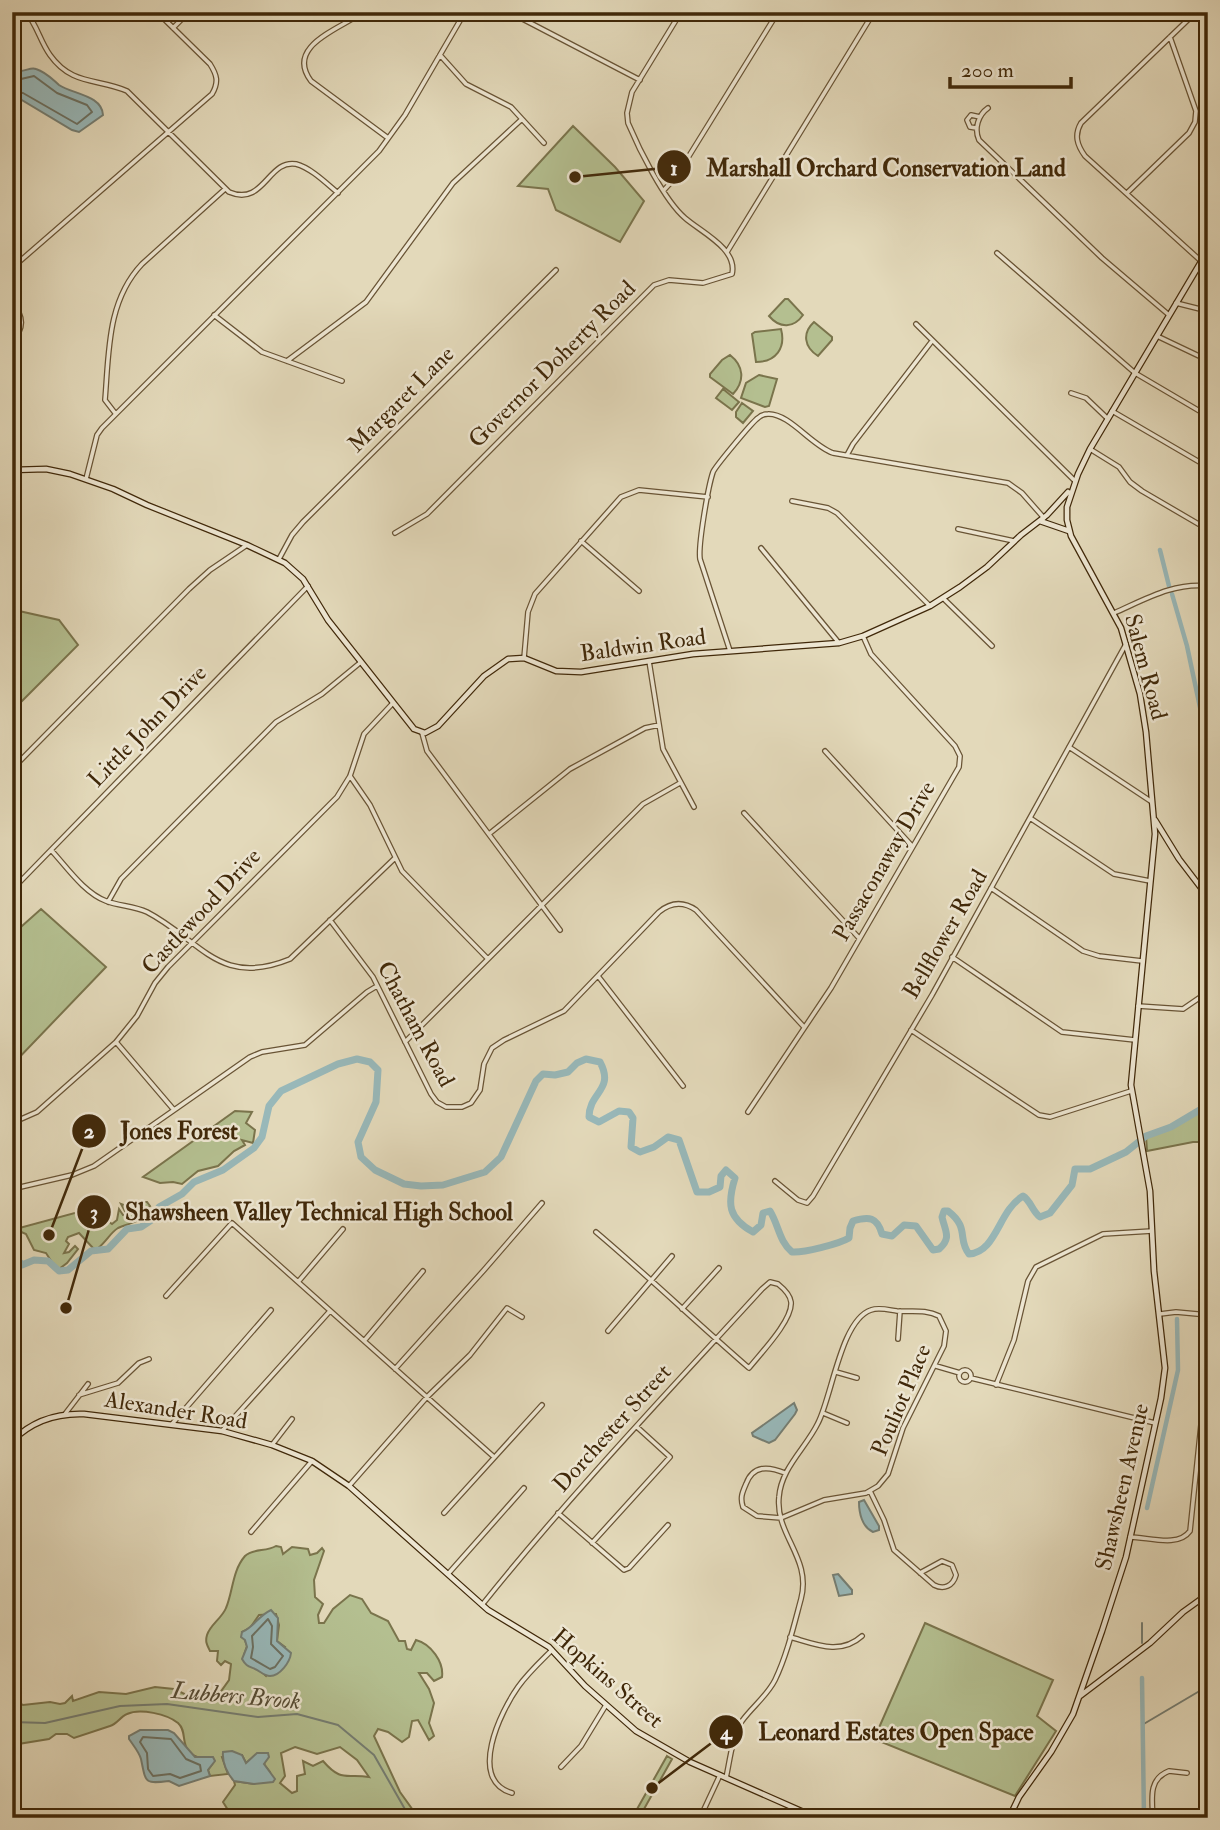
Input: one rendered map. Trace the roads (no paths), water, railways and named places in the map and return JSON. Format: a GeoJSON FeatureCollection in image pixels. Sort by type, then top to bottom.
{"type":"FeatureCollection","features":[{"type":"Feature","properties":{"kind":"street"},"geometry":{"type":"LineString","coordinates":[[26,12],[58,65],[88,82],[127,91],[225,189],[235,195],[248,195],[280,168],[294,164],[305,168],[338,193]]}},
{"type":"Feature","properties":{"kind":"street"},"geometry":{"type":"LineString","coordinates":[[12,268],[212,94],[217,81],[210,64],[157,12]]}},
{"type":"Feature","properties":{"kind":"street"},"geometry":{"type":"LineString","coordinates":[[173,28],[189,12]]}},
{"type":"Feature","properties":{"kind":"street"},"geometry":{"type":"LineString","coordinates":[[363,12],[320,38],[306,54],[304,69],[311,80],[389,138]]}},
{"type":"Feature","properties":{"kind":"street"},"geometry":{"type":"LineString","coordinates":[[86,479],[97,435],[115,413],[338,193],[389,138],[465,12]]}},
{"type":"Feature","properties":{"kind":"street"},"geometry":{"type":"LineString","coordinates":[[681,12],[628,102],[628,123],[677,211],[727,252],[874,12]]}},
{"type":"Feature","properties":{"kind":"street"},"geometry":{"type":"LineString","coordinates":[[664,190],[676,177],[778,12]]}},
{"type":"Feature","properties":{"kind":"street"},"geometry":{"type":"LineString","coordinates":[[1196,12],[1081,123],[1077,141],[1082,152],[1201,261]]}},
{"type":"Feature","properties":{"kind":"street"},"geometry":{"type":"LineString","coordinates":[[513,15],[640,80]]}},
{"type":"Feature","properties":{"kind":"street"},"geometry":{"type":"LineString","coordinates":[[1127,193],[1189,133],[1195,122],[1195,107],[1170,37]]}},
{"type":"Feature","properties":{"kind":"street"},"geometry":{"type":"LineString","coordinates":[[440,55],[466,84],[506,104],[544,143]]}},
{"type":"Feature","properties":{"kind":"street"},"geometry":{"type":"LineString","coordinates":[[988,108],[980,117],[976,128],[979,140],[985,147],[1102,258],[1169,315]]}},
{"type":"Feature","properties":{"kind":"street"},"geometry":{"type":"LineString","coordinates":[[976,128],[970,127],[967,120],[971,115],[980,117]]}},
{"type":"Feature","properties":{"kind":"street"},"geometry":{"type":"LineString","coordinates":[[287,361],[366,302],[453,183],[522,119]]}},
{"type":"Feature","properties":{"kind":"street"},"geometry":{"type":"LineString","coordinates":[[115,413],[105,400],[113,318],[123,290],[142,264],[225,189]]}},
{"type":"Feature","properties":{"kind":"street"},"geometry":{"type":"LineString","coordinates":[[730,651],[699,553],[715,468],[759,417],[776,415],[824,450],[1005,482],[1018,489],[1042,519],[1069,531],[1067,507],[1074,482],[1090,449],[1208,250]]}},
{"type":"Feature","properties":{"kind":"street","name":"Governor Doherty Road"},"geometry":{"type":"LineString","coordinates":[[395,533],[427,514],[654,285],[669,279],[704,283],[730,275],[733,264],[727,252]]}},
{"type":"Feature","properties":{"kind":"street"},"geometry":{"type":"LineString","coordinates":[[997,253],[1135,373],[1208,416]]}},
{"type":"Feature","properties":{"kind":"street","name":"Margaret Lane"},"geometry":{"type":"LineString","coordinates":[[279,559],[292,535],[303,522],[556,270]]}},
{"type":"Feature","properties":{"kind":"street"},"geometry":{"type":"LineString","coordinates":[[12,303],[19,311],[22,323],[19,333],[12,341]]}},
{"type":"Feature","properties":{"kind":"street"},"geometry":{"type":"LineString","coordinates":[[1176,303],[1208,311]]}},
{"type":"Feature","properties":{"kind":"street"},"geometry":{"type":"LineString","coordinates":[[214,315],[262,352],[342,381]]}},
{"type":"Feature","properties":{"kind":"street"},"geometry":{"type":"LineString","coordinates":[[916,324],[1074,482]]}},
{"type":"Feature","properties":{"kind":"street"},"geometry":{"type":"LineString","coordinates":[[1157,336],[1199,356]]}},
{"type":"Feature","properties":{"kind":"street"},"geometry":{"type":"LineString","coordinates":[[847,455],[932,341]]}},
{"type":"Feature","properties":{"kind":"street"},"geometry":{"type":"LineString","coordinates":[[1071,393],[1086,398],[1108,419]]}},
{"type":"Feature","properties":{"kind":"street"},"geometry":{"type":"LineString","coordinates":[[1112,411],[1208,467]]}},
{"type":"Feature","properties":{"kind":"street"},"geometry":{"type":"LineString","coordinates":[[1090,449],[1118,467],[1130,482],[1142,491],[1207,530]]}},
{"type":"Feature","properties":{"kind":"street"},"geometry":{"type":"LineString","coordinates":[[12,470],[53,470],[86,479],[279,559],[297,571],[328,620],[414,729],[422,733],[438,726],[477,682],[496,666],[508,659],[524,658],[528,612],[535,594],[616,502],[627,493],[639,490],[708,498]]}},
{"type":"Feature","properties":{"kind":"street","name":"Baldwin Road"},"geometry":{"type":"LineString","coordinates":[[524,658],[548,669],[590,671],[730,651],[839,643],[863,636],[944,599],[987,567],[1042,519],[1061,501],[1074,482]]}},
{"type":"Feature","properties":{"kind":"street"},"geometry":{"type":"LineString","coordinates":[[792,501],[828,508],[837,513],[930,606]]}},
{"type":"Feature","properties":{"kind":"street"},"geometry":{"type":"LineString","coordinates":[[958,529],[1014,541]]}},
{"type":"Feature","properties":{"kind":"street","name":"Salem Road"},"geometry":{"type":"LineString","coordinates":[[1069,531],[1114,612],[1126,644],[1144,714],[1154,819],[1131,1091],[1141,1140]]}},
{"type":"Feature","properties":{"kind":"street"},"geometry":{"type":"LineString","coordinates":[[581,541],[639,592]]}},
{"type":"Feature","properties":{"kind":"street"},"geometry":{"type":"LineString","coordinates":[[12,769],[189,589],[210,570],[247,545]]}},
{"type":"Feature","properties":{"kind":"street"},"geometry":{"type":"LineString","coordinates":[[761,548],[839,643]]}},
{"type":"Feature","properties":{"kind":"street","name":"Little John Drive"},"geometry":{"type":"LineString","coordinates":[[13,889],[308,586]]}},
{"type":"Feature","properties":{"kind":"street"},"geometry":{"type":"LineString","coordinates":[[1114,612],[1177,587],[1208,586]]}},
{"type":"Feature","properties":{"kind":"street"},"geometry":{"type":"LineString","coordinates":[[944,599],[992,646]]}},
{"type":"Feature","properties":{"kind":"street","name":"Passaconaway Drive"},"geometry":{"type":"LineString","coordinates":[[748,1111],[831,988],[959,767],[960,756],[955,746],[871,654],[863,636]]}},
{"type":"Feature","properties":{"kind":"street","name":"Bellflower Road"},"geometry":{"type":"LineString","coordinates":[[775,1181],[798,1200],[807,1203],[813,1196],[911,1030],[1126,644]]}},
{"type":"Feature","properties":{"kind":"street"},"geometry":{"type":"LineString","coordinates":[[108,902],[121,879],[276,722],[322,694],[362,661]]}},
{"type":"Feature","properties":{"kind":"street"},"geometry":{"type":"LineString","coordinates":[[649,661],[663,748],[694,807]]}},
{"type":"Feature","properties":{"kind":"street","name":"Castlewood Drive"},"geometry":{"type":"LineString","coordinates":[[12,1123],[37,1112],[116,1042],[137,1016],[160,976],[331,803],[349,776],[367,729],[393,703]]}},
{"type":"Feature","properties":{"kind":"street"},"geometry":{"type":"LineString","coordinates":[[489,834],[570,769],[645,728],[659,725]]}},
{"type":"Feature","properties":{"kind":"street"},"geometry":{"type":"LineString","coordinates":[[422,733],[427,751],[559,930]]}},
{"type":"Feature","properties":{"kind":"street"},"geometry":{"type":"LineString","coordinates":[[1069,747],[1153,803]]}},
{"type":"Feature","properties":{"kind":"street"},"geometry":{"type":"LineString","coordinates":[[825,751],[912,846]]}},
{"type":"Feature","properties":{"kind":"street"},"geometry":{"type":"LineString","coordinates":[[349,776],[370,805],[395,858],[411,882],[488,959]]}},
{"type":"Feature","properties":{"kind":"street"},"geometry":{"type":"LineString","coordinates":[[405,1042],[643,804],[680,782]]}},
{"type":"Feature","properties":{"kind":"street"},"geometry":{"type":"LineString","coordinates":[[744,813],[859,938]]}},
{"type":"Feature","properties":{"kind":"street"},"geometry":{"type":"LineString","coordinates":[[1030,818],[1115,874],[1150,881]]}},
{"type":"Feature","properties":{"kind":"street"},"geometry":{"type":"LineString","coordinates":[[1154,819],[1169,846],[1208,897]]}},
{"type":"Feature","properties":{"kind":"street"},"geometry":{"type":"LineString","coordinates":[[51,850],[94,894],[108,902],[147,912],[225,965],[240,967],[269,965],[290,958],[395,858]]}},
{"type":"Feature","properties":{"kind":"street"},"geometry":{"type":"LineString","coordinates":[[991,888],[1083,951],[1099,956],[1142,961]]}},
{"type":"Feature","properties":{"kind":"street","name":"Chatham Road"},"geometry":{"type":"LineString","coordinates":[[330,920],[362,960],[433,1098],[446,1107],[462,1107],[478,1095],[484,1064],[492,1048],[558,1016],[662,909],[675,904],[684,904],[699,913],[804,1027]]}},
{"type":"Feature","properties":{"kind":"street"},"geometry":{"type":"LineString","coordinates":[[952,957],[1062,1032],[1135,1040]]}},
{"type":"Feature","properties":{"kind":"street"},"geometry":{"type":"LineString","coordinates":[[598,976],[682,1086]]}},
{"type":"Feature","properties":{"kind":"street"},"geometry":{"type":"LineString","coordinates":[[12,1189],[72,1175],[94,1166],[250,1056],[309,1043],[354,1002],[377,986]]}},
{"type":"Feature","properties":{"kind":"street"},"geometry":{"type":"LineString","coordinates":[[1138,1006],[1184,1009],[1202,996],[1208,995]]}},
{"type":"Feature","properties":{"kind":"street"},"geometry":{"type":"LineString","coordinates":[[911,1030],[1039,1115],[1050,1117],[1131,1091]]}},
{"type":"Feature","properties":{"kind":"street"},"geometry":{"type":"LineString","coordinates":[[116,1042],[174,1110]]}},
{"type":"Feature","properties":{"kind":"street","name":"Shawsheen Avenue"},"geometry":{"type":"LineString","coordinates":[[1009,1818],[1019,1797],[1066,1727],[1079,1697],[1121,1577],[1155,1423],[1165,1368],[1155,1283],[1150,1191],[1141,1140]]}},
{"type":"Feature","properties":{"kind":"street"},"geometry":{"type":"LineString","coordinates":[[394,1369],[542,1203]]}},
{"type":"Feature","properties":{"kind":"street"},"geometry":{"type":"LineString","coordinates":[[166,1296],[232,1223],[494,1457]]}},
{"type":"Feature","properties":{"kind":"street"},"geometry":{"type":"LineString","coordinates":[[299,1282],[342,1229]]}},
{"type":"Feature","properties":{"kind":"street"},"geometry":{"type":"LineString","coordinates":[[996,1385],[1014,1340],[1028,1281],[1036,1267],[1103,1234],[1152,1231]]}},
{"type":"Feature","properties":{"kind":"street"},"geometry":{"type":"LineString","coordinates":[[596,1232],[716,1339]]}},
{"type":"Feature","properties":{"kind":"street"},"geometry":{"type":"LineString","coordinates":[[608,1331],[672,1256]]}},
{"type":"Feature","properties":{"kind":"street"},"geometry":{"type":"LineString","coordinates":[[682,1309],[719,1268]]}},
{"type":"Feature","properties":{"kind":"street"},"geometry":{"type":"LineString","coordinates":[[364,1341],[423,1271]]}},
{"type":"Feature","properties":{"kind":"street","name":"Dorchester Street"},"geometry":{"type":"LineString","coordinates":[[482,1605],[558,1513],[637,1427],[716,1339],[762,1289],[773,1282],[785,1291],[791,1302],[789,1312],[749,1368],[716,1339]]}},
{"type":"Feature","properties":{"kind":"street"},"geometry":{"type":"LineString","coordinates":[[349,1486],[470,1355],[507,1308],[522,1317]]}},
{"type":"Feature","properties":{"kind":"street","name":"Pouliot Place"},"geometry":{"type":"LineString","coordinates":[[781,1518],[779,1497],[785,1473],[810,1438],[823,1413],[850,1330],[860,1316],[875,1309],[929,1312],[942,1321],[946,1338],[936,1366],[903,1428],[888,1474],[881,1484],[870,1491]]}},
{"type":"Feature","properties":{"kind":"street"},"geometry":{"type":"LineString","coordinates":[[172,1424],[271,1310]]}},
{"type":"Feature","properties":{"kind":"street"},"geometry":{"type":"LineString","coordinates":[[222,1431],[330,1311]]}},
{"type":"Feature","properties":{"kind":"street"},"geometry":{"type":"LineString","coordinates":[[898,1339],[900,1311]]}},
{"type":"Feature","properties":{"kind":"street"},"geometry":{"type":"LineString","coordinates":[[1160,1314],[1177,1312],[1208,1315]]}},
{"type":"Feature","properties":{"kind":"street"},"geometry":{"type":"LineString","coordinates":[[1130,1537],[1177,1540],[1190,1531],[1208,1357]]}},
{"type":"Feature","properties":{"kind":"street"},"geometry":{"type":"LineString","coordinates":[[79,1395],[118,1383],[139,1363],[149,1359]]}},
{"type":"Feature","properties":{"kind":"street"},"geometry":{"type":"LineString","coordinates":[[936,1366],[960,1373],[968,1370],[971,1378]]}},
{"type":"Feature","properties":{"kind":"street"},"geometry":{"type":"LineString","coordinates":[[836,1372],[857,1378]]}},
{"type":"Feature","properties":{"kind":"street"},"geometry":{"type":"LineString","coordinates":[[960,1373],[963,1381],[971,1378],[1155,1423]]}},
{"type":"Feature","properties":{"kind":"street"},"geometry":{"type":"LineString","coordinates":[[65,1414],[88,1384]]}},
{"type":"Feature","properties":{"kind":"street"},"geometry":{"type":"LineString","coordinates":[[444,1513],[542,1405]]}},
{"type":"Feature","properties":{"kind":"street"},"geometry":{"type":"LineString","coordinates":[[823,1413],[847,1423]]}},
{"type":"Feature","properties":{"kind":"street","name":"Alexander Road"},"geometry":{"type":"LineString","coordinates":[[12,1441],[40,1421],[65,1414],[96,1415],[222,1431],[272,1445],[312,1461],[349,1486],[493,1614]]}},
{"type":"Feature","properties":{"kind":"street"},"geometry":{"type":"LineString","coordinates":[[272,1445],[292,1419]]}},
{"type":"Feature","properties":{"kind":"street"},"geometry":{"type":"LineString","coordinates":[[592,1543],[670,1457],[637,1427]]}},
{"type":"Feature","properties":{"kind":"street"},"geometry":{"type":"LineString","coordinates":[[251,1532],[312,1461]]}},
{"type":"Feature","properties":{"kind":"street"},"geometry":{"type":"LineString","coordinates":[[785,1473],[770,1469],[756,1470],[748,1479],[741,1499],[743,1507],[768,1519],[781,1518],[824,1500],[870,1491],[884,1520],[892,1547],[920,1573],[934,1585],[942,1588],[950,1585],[956,1575],[952,1565],[942,1561],[920,1573]]}},
{"type":"Feature","properties":{"kind":"street"},"geometry":{"type":"LineString","coordinates":[[448,1574],[524,1488]]}},
{"type":"Feature","properties":{"kind":"street"},"geometry":{"type":"LineString","coordinates":[[558,1513],[625,1570],[668,1525]]}},
{"type":"Feature","properties":{"kind":"street"},"geometry":{"type":"LineString","coordinates":[[700,1818],[723,1777],[739,1727],[773,1684],[801,1598],[804,1578],[800,1562],[781,1518]]}},
{"type":"Feature","properties":{"kind":"street"},"geometry":{"type":"LineString","coordinates":[[1079,1697],[1150,1643],[1208,1594]]}},
{"type":"Feature","properties":{"kind":"street","name":"Hopkins Street"},"geometry":{"type":"LineString","coordinates":[[493,1614],[552,1650],[579,1681],[646,1737],[681,1758],[817,1818]]}},
{"type":"Feature","properties":{"kind":"street"},"geometry":{"type":"LineString","coordinates":[[790,1637],[836,1648],[851,1644],[862,1636]]}},
{"type":"Feature","properties":{"kind":"street"},"geometry":{"type":"LineString","coordinates":[[512,1793],[500,1787],[491,1773],[489,1754],[492,1743],[517,1689],[552,1650]]}},
{"type":"Feature","properties":{"kind":"street"},"geometry":{"type":"LineString","coordinates":[[1086,1676],[1096,1681],[1103,1679]]}},
{"type":"Feature","properties":{"kind":"street"},"geometry":{"type":"LineString","coordinates":[[561,1767],[582,1746],[606,1705]]}},
{"type":"Feature","properties":{"kind":"street"},"geometry":{"type":"LineString","coordinates":[[1153,1818],[1153,1788],[1157,1778],[1169,1771],[1187,1773]]}},
{"type":"Feature","properties":{"kind":"water"},"geometry":{"type":"Polygon","coordinates":[[[12,62],[20,71],[32,68],[40,70],[59,85],[92,99],[98,103],[103,115],[79,132],[20,99],[12,99],[12,62]]]}},
{"type":"Feature","properties":{"kind":"water"},"geometry":{"type":"Polygon","coordinates":[[[794,1403],[797,1410],[795,1414],[775,1440],[769,1443],[753,1436],[752,1433],[794,1403]]]}},
{"type":"Feature","properties":{"kind":"water"},"geometry":{"type":"Polygon","coordinates":[[[864,1500],[879,1530],[873,1532],[864,1523],[859,1502],[864,1500]]]}},
{"type":"Feature","properties":{"kind":"water"},"geometry":{"type":"Polygon","coordinates":[[[838,1574],[852,1590],[852,1594],[839,1596],[833,1575],[838,1574]]]}},
{"type":"Feature","properties":{"kind":"water"},"geometry":{"type":"Polygon","coordinates":[[[271,1610],[278,1618],[277,1641],[291,1653],[284,1668],[270,1676],[247,1666],[242,1659],[247,1647],[241,1637],[242,1632],[271,1610]]]}},
{"type":"Feature","properties":{"kind":"water"},"geometry":{"type":"Polygon","coordinates":[[[140,1730],[168,1730],[174,1733],[195,1757],[213,1757],[215,1761],[208,1770],[210,1776],[179,1786],[169,1781],[150,1782],[145,1777],[140,1756],[129,1739],[129,1736],[140,1730]]]}},
{"type":"Feature","properties":{"kind":"water"},"geometry":{"type":"Polygon","coordinates":[[[232,1751],[242,1755],[246,1763],[257,1753],[268,1753],[269,1757],[264,1764],[275,1779],[273,1782],[254,1784],[234,1781],[229,1775],[223,1756],[223,1752],[232,1751]]]}},
{"type":"Feature","properties":{"kind":"waterway"},"geometry":{"type":"LineString","coordinates":[[1204,378],[1208,373]]}},
{"type":"Feature","properties":{"kind":"waterway"},"geometry":{"type":"LineString","coordinates":[[1160,550],[1169,586]]}},
{"type":"Feature","properties":{"kind":"waterway"},"geometry":{"type":"LineString","coordinates":[[1172,594],[1187,646],[1208,745]]}},
{"type":"Feature","properties":{"kind":"waterway"},"geometry":{"type":"LineString","coordinates":[[12,1253],[22,1265],[34,1260],[48,1261],[59,1271],[68,1270],[91,1251],[108,1249],[127,1229],[141,1227],[153,1219],[159,1207],[182,1194],[194,1182],[223,1170],[254,1148],[262,1137],[269,1106],[281,1091],[338,1064],[357,1059],[370,1062],[378,1070],[376,1102],[358,1142],[361,1157],[375,1170],[404,1184],[421,1186],[443,1185],[485,1172],[501,1157],[536,1081],[543,1074],[568,1072],[586,1059],[600,1062],[605,1079],[590,1109],[589,1117],[599,1122],[619,1111],[629,1112],[633,1118],[631,1147],[640,1152],[654,1147],[668,1137],[679,1140],[697,1192],[709,1192],[720,1187],[721,1176],[726,1170],[735,1178],[731,1195],[734,1216],[753,1232],[761,1225],[763,1213],[770,1211],[782,1238],[792,1252],[812,1250],[849,1238],[853,1221],[868,1218],[878,1224],[882,1234],[892,1236],[904,1225],[916,1226],[933,1250],[939,1249],[946,1238],[942,1217],[944,1211],[948,1211],[959,1223],[969,1254],[978,1252],[992,1239],[1008,1211],[1023,1196],[1040,1217],[1050,1213],[1072,1185],[1075,1169],[1090,1169],[1126,1152],[1146,1136],[1171,1127],[1208,1105]]}},
{"type":"Feature","properties":{"kind":"waterway"},"geometry":{"type":"LineString","coordinates":[[1147,1508],[1178,1370],[1177,1319]]}},
{"type":"Feature","properties":{"kind":"waterway"},"geometry":{"type":"LineString","coordinates":[[1142,1623],[1142,1643]]}},
{"type":"Feature","properties":{"kind":"waterway"},"geometry":{"type":"LineString","coordinates":[[1142,1678],[1144,1818]]}},
{"type":"Feature","properties":{"kind":"waterway"},"geometry":{"type":"LineString","coordinates":[[1142,1725],[1208,1686]]}},
{"type":"Feature","properties":{"kind":"waterway","name":"Lubbers Brook"},"geometry":{"type":"LineString","coordinates":[[12,1722],[45,1723],[120,1706],[167,1704],[258,1717],[297,1714],[338,1725],[374,1755],[410,1818]]}},
{"type":"Feature","properties":{"kind":"place","name":"Marshall Orchard Conservation Land"},"geometry":{"type":"Point","coordinates":[575,177]}},
{"type":"Feature","properties":{"kind":"place","name":"Jones Forest"},"geometry":{"type":"Point","coordinates":[49,1235]}},
{"type":"Feature","properties":{"kind":"place","name":"Shawsheen Valley Technical High School"},"geometry":{"type":"Point","coordinates":[66,1308]}},
{"type":"Feature","properties":{"kind":"place","name":"Leonard Estates Open Space"},"geometry":{"type":"Point","coordinates":[652,1788]}}]}
